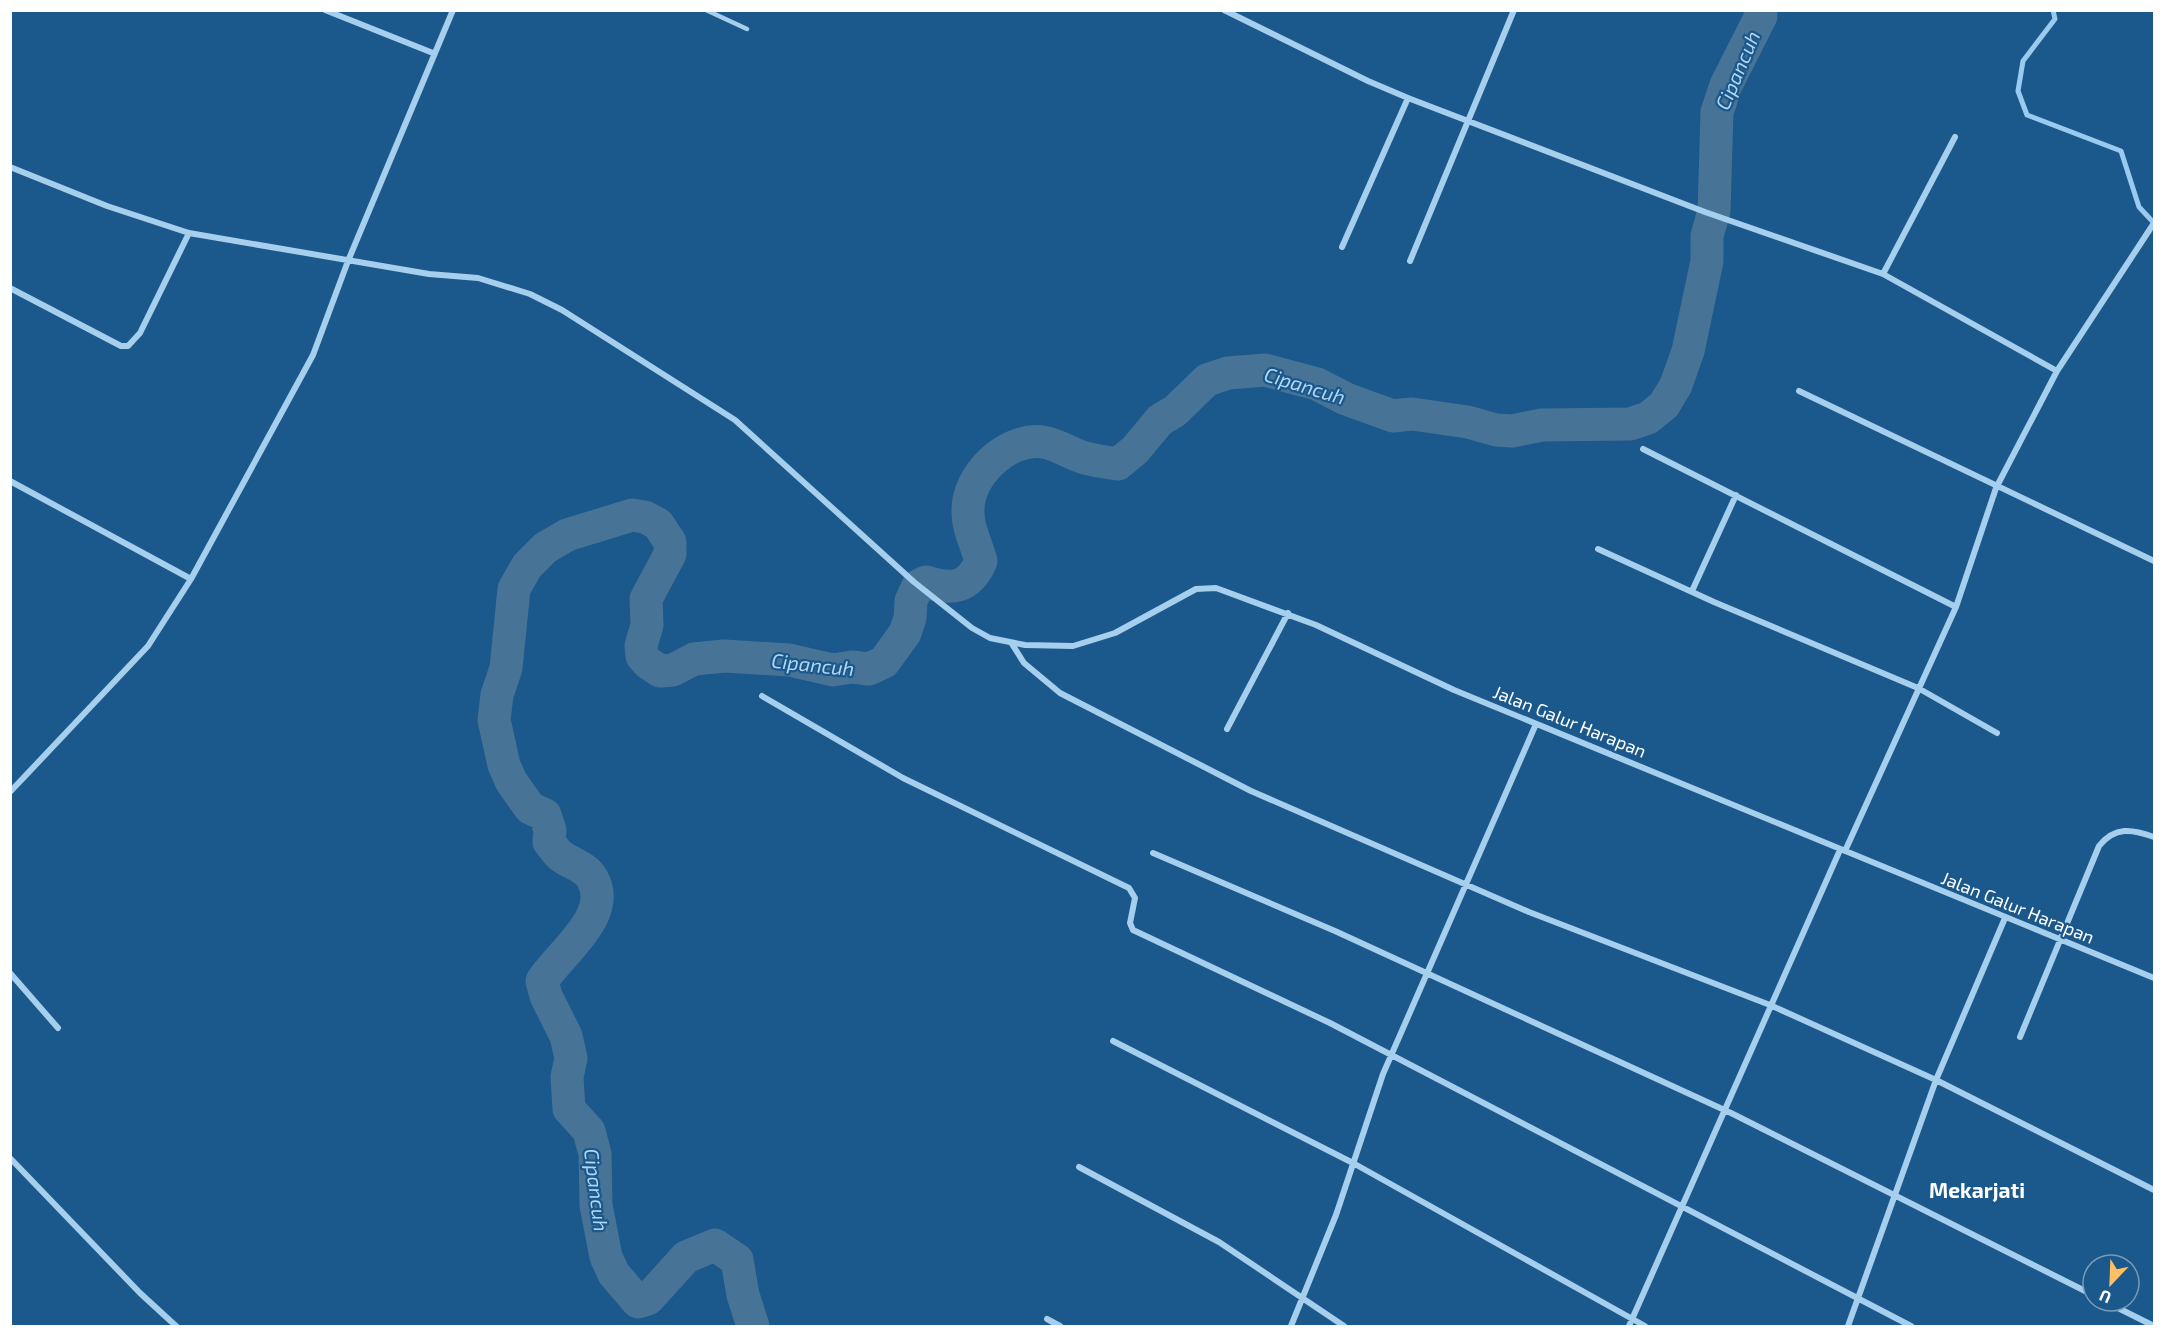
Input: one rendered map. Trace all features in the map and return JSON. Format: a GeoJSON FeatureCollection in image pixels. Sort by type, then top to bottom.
{"type":"FeatureCollection","features":[{"type":"Feature","properties":{"kind":"street"},"geometry":{"type":"LineString","coordinates":[[325,10],[433,52]]}},
{"type":"Feature","properties":{"kind":"street"},"geometry":{"type":"LineString","coordinates":[[10,792],[148,646],[192,579],[313,355],[348,261],[433,52],[453,10]]}},
{"type":"Feature","properties":{"kind":"street"},"geometry":{"type":"LineString","coordinates":[[1224,10],[1368,81],[1408,98],[1705,212],[1746,224],[1883,274],[2057,372]]}},
{"type":"Feature","properties":{"kind":"street"},"geometry":{"type":"LineString","coordinates":[[1410,261],[1466,120],[1514,10]]}},
{"type":"Feature","properties":{"kind":"street"},"geometry":{"type":"LineString","coordinates":[[1342,247],[1408,98]]}},
{"type":"Feature","properties":{"kind":"street"},"geometry":{"type":"LineString","coordinates":[[1883,274],[1955,137]]}},
{"type":"Feature","properties":{"kind":"street","name":"Jalan Galur Harapan"},"geometry":{"type":"LineString","coordinates":[[10,167],[107,206],[189,233],[429,274],[477,278],[508,285],[562,310],[735,420],[915,582],[972,628],[990,638],[1012,644],[1051,647],[1094,641],[1115,633],[1179,597],[1205,587],[1237,594],[1288,614],[1454,690],[2154,978]]}},
{"type":"Feature","properties":{"kind":"street"},"geometry":{"type":"LineString","coordinates":[[1629,1326],[1683,1209],[1770,1005],[1956,607],[1996,488],[2057,372],[2137,253],[2154,223]]}},
{"type":"Feature","properties":{"kind":"street"},"geometry":{"type":"LineString","coordinates":[[10,288],[121,346],[128,346],[136,340],[140,333],[189,233]]}},
{"type":"Feature","properties":{"kind":"street"},"geometry":{"type":"LineString","coordinates":[[1799,391],[1996,488],[2154,561]]}},
{"type":"Feature","properties":{"kind":"street"},"geometry":{"type":"LineString","coordinates":[[1643,449],[1956,607]]}},
{"type":"Feature","properties":{"kind":"street"},"geometry":{"type":"LineString","coordinates":[[10,481],[192,579]]}},
{"type":"Feature","properties":{"kind":"street"},"geometry":{"type":"LineString","coordinates":[[1692,591],[1736,495]]}},
{"type":"Feature","properties":{"kind":"street"},"geometry":{"type":"LineString","coordinates":[[1598,549],[1918,688],[1996,733]]}},
{"type":"Feature","properties":{"kind":"street"},"geometry":{"type":"LineString","coordinates":[[1227,729],[1288,614]]}},
{"type":"Feature","properties":{"kind":"street"},"geometry":{"type":"LineString","coordinates":[[1012,644],[1024,663],[1060,693],[1251,791],[1465,884],[1770,1005],[1936,1080],[2154,1190]]}},
{"type":"Feature","properties":{"kind":"street"},"geometry":{"type":"LineString","coordinates":[[762,696],[903,778],[1129,888],[1135,898],[1130,923],[1133,930],[1392,1055],[1683,1209],[1911,1326]]}},
{"type":"Feature","properties":{"kind":"street"},"geometry":{"type":"LineString","coordinates":[[1291,1326],[1304,1298],[1392,1055],[1536,724]]}},
{"type":"Feature","properties":{"kind":"street"},"geometry":{"type":"LineString","coordinates":[[2020,1037],[2099,846],[2105,838],[2115,832],[2126,830],[2154,837]]}},
{"type":"Feature","properties":{"kind":"street"},"geometry":{"type":"LineString","coordinates":[[1153,853],[1427,973],[1724,1110],[2081,1290]]}},
{"type":"Feature","properties":{"kind":"street"},"geometry":{"type":"LineString","coordinates":[[1848,1326],[1860,1298],[1936,1080],[2005,918]]}},
{"type":"Feature","properties":{"kind":"street"},"geometry":{"type":"LineString","coordinates":[[10,973],[58,1028]]}},
{"type":"Feature","properties":{"kind":"street"},"geometry":{"type":"LineString","coordinates":[[1113,1041],[1353,1164],[1645,1326]]}},
{"type":"Feature","properties":{"kind":"street"},"geometry":{"type":"LineString","coordinates":[[10,1158],[140,1293],[176,1326]]}},
{"type":"Feature","properties":{"kind":"street"},"geometry":{"type":"LineString","coordinates":[[1079,1167],[1198,1230],[1344,1326]]}},
{"type":"Feature","properties":{"kind":"street"},"geometry":{"type":"LineString","coordinates":[[2128,1313],[2154,1326]]}},
{"type":"Feature","properties":{"kind":"street"},"geometry":{"type":"LineString","coordinates":[[1047,1319],[1060,1326]]}},
{"type":"Feature","properties":{"kind":"lane"},"geometry":{"type":"LineString","coordinates":[[706,10],[747,29]]}},
{"type":"Feature","properties":{"kind":"waterway","name":"Cipancuh"},"geometry":{"type":"LineString","coordinates":[[753,1326],[743,1295],[737,1260],[715,1245],[686,1257],[648,1299],[638,1302],[614,1274],[606,1257],[596,1205],[595,1154],[589,1131],[569,1109],[567,1077],[571,1058],[566,1036],[546,996],[542,981],[572,946],[591,919],[596,906],[597,892],[589,874],[559,855],[549,842],[550,830],[545,815],[530,808],[511,781],[504,765],[494,720],[497,695],[506,668],[514,589],[527,566],[545,548],[567,535],[632,515],[645,517],[658,524],[670,542],[670,554],[646,599],[647,625],[641,646],[642,656],[648,663],[660,671],[673,670],[694,659],[724,656],[789,660],[833,670],[852,667],[869,669],[884,662],[905,633],[910,618],[911,601],[918,586],[926,582],[943,586],[958,585],[965,582],[976,570],[981,561],[969,525],[969,499],[981,473],[991,462],[1016,446],[1029,442],[1043,442],[1086,458],[1118,464],[1135,450],[1160,420],[1175,411],[1207,380],[1228,373],[1265,370],[1317,384],[1346,399],[1393,416],[1412,414],[1468,422],[1496,430],[1512,431],[1542,425],[1630,424],[1648,418],[1664,405],[1676,385],[1688,351],[1707,261],[1707,236],[1714,211],[1717,112],[1726,85],[1761,16],[1760,10]]}},
{"type":"Feature","properties":{"kind":"waterway"},"geometry":{"type":"LineString","coordinates":[[2053,10],[2055,19],[2023,61],[2018,91],[2027,115],[2121,151],[2139,207],[2154,223]]}},
{"type":"Feature","properties":{"kind":"district","name":"Mekarjati"},"geometry":{"type":"Point","coordinates":[1977,1189]}}]}
